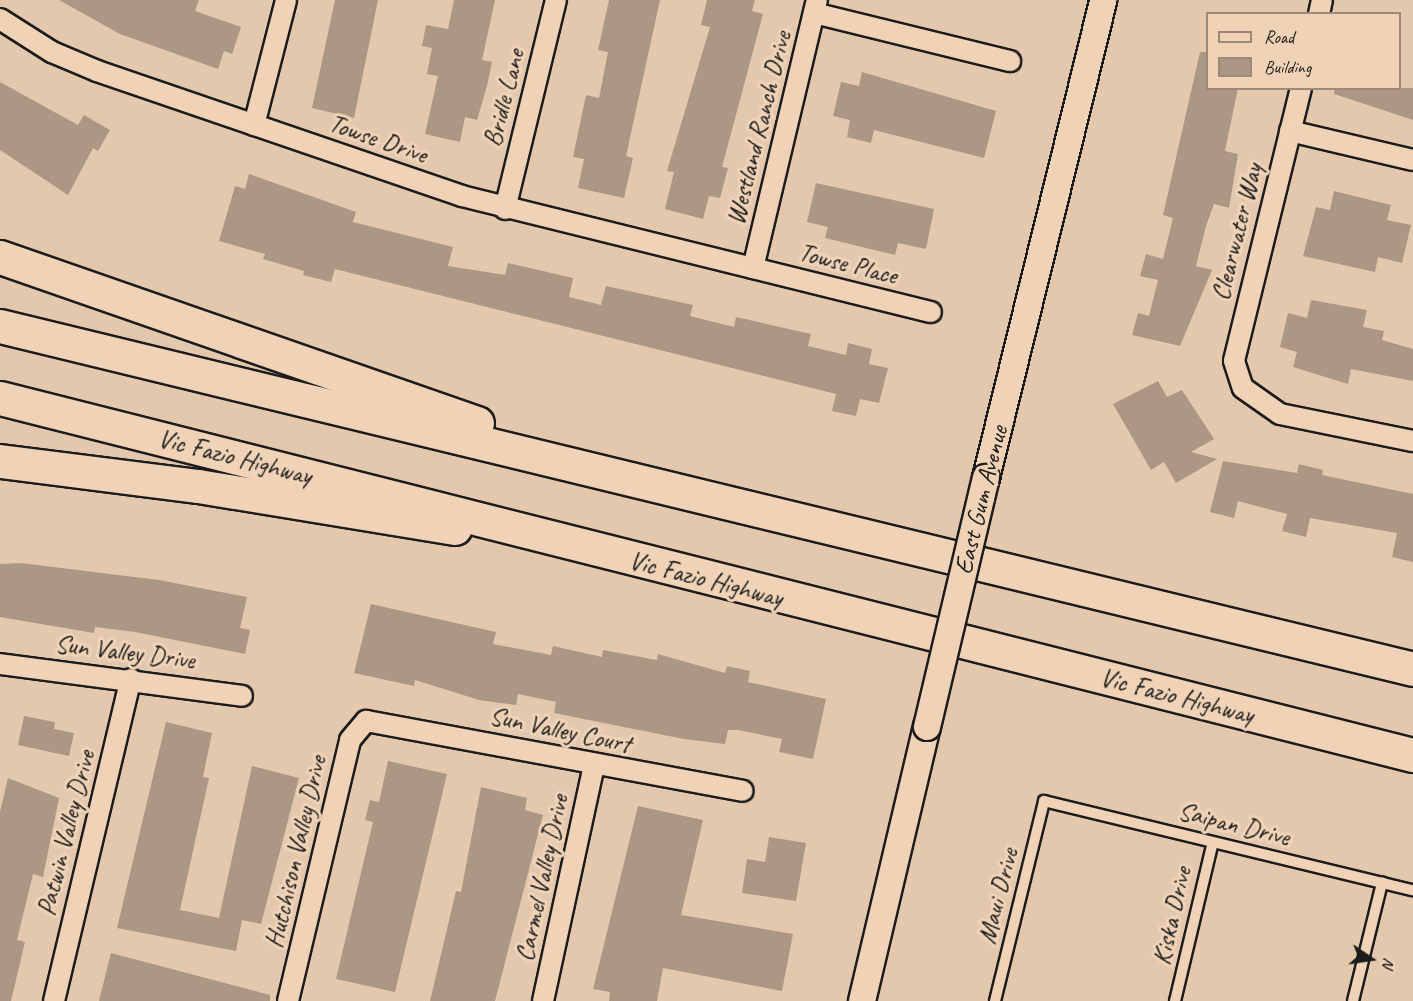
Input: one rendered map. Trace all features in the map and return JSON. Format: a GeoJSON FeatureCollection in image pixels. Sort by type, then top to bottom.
{"type":"FeatureCollection","features":[{"type":"Feature","properties":{"kind":"highway"},"geometry":{"type":"LineString","coordinates":[[0,257],[490,428],[567,460]]}},
{"type":"Feature","properties":{"kind":"highway"},"geometry":{"type":"LineString","coordinates":[[0,326],[486,446],[567,460],[1413,669]]}},
{"type":"Feature","properties":{"kind":"highway","name":"Vic Fazio Highway"},"geometry":{"type":"LineString","coordinates":[[0,398],[527,534],[1413,755]]}},
{"type":"Feature","properties":{"kind":"highway"},"geometry":{"type":"LineString","coordinates":[[0,461],[198,486],[408,524],[527,534]]}},
{"type":"Feature","properties":{"kind":"street"},"geometry":{"type":"LineString","coordinates":[[254,125],[286,0]]}},
{"type":"Feature","properties":{"kind":"street","name":"Bridle Lane"},"geometry":{"type":"LineString","coordinates":[[505,209],[556,0]]}},
{"type":"Feature","properties":{"kind":"street","name":"East Gum Avenue"},"geometry":{"type":"LineString","coordinates":[[862,1001],[986,478],[1103,0]]}},
{"type":"Feature","properties":{"kind":"street"},"geometry":{"type":"LineString","coordinates":[[816,7],[1010,61]]}},
{"type":"Feature","properties":{"kind":"street","name":"Westland Ranch Drive"},"geometry":{"type":"LineString","coordinates":[[753,268],[816,7]]}},
{"type":"Feature","properties":{"kind":"street","name":"Towse Drive"},"geometry":{"type":"LineString","coordinates":[[0,19],[88,67],[505,209],[753,268]]}},
{"type":"Feature","properties":{"kind":"street","name":"Clearwater Way"},"geometry":{"type":"LineString","coordinates":[[1300,90],[1238,332],[1234,362],[1243,388],[1280,414],[1413,441]]}},
{"type":"Feature","properties":{"kind":"street"},"geometry":{"type":"LineString","coordinates":[[1290,131],[1413,160]]}},
{"type":"Feature","properties":{"kind":"street","name":"Towse Place"},"geometry":{"type":"LineString","coordinates":[[753,268],[931,312]]}},
{"type":"Feature","properties":{"kind":"street","name":"Sun Valley Drive"},"geometry":{"type":"LineString","coordinates":[[0,664],[132,679],[242,696]]}},
{"type":"Feature","properties":{"kind":"street","name":"Patwin Valley Drive"},"geometry":{"type":"LineString","coordinates":[[54,1001],[132,679]]}},
{"type":"Feature","properties":{"kind":"street","name":"Sun Valley Court"},"geometry":{"type":"LineString","coordinates":[[366,721],[594,766],[742,791]]}},
{"type":"Feature","properties":{"kind":"street","name":"Hutchison Valley Drive"},"geometry":{"type":"LineString","coordinates":[[288,1001],[350,740],[366,721]]}},
{"type":"Feature","properties":{"kind":"street","name":"Carmel Valley Drive"},"geometry":{"type":"LineString","coordinates":[[543,1001],[594,766]]}},
{"type":"Feature","properties":{"kind":"lane","name":"Saipan Drive"},"geometry":{"type":"LineString","coordinates":[[1044,801],[1413,890]]}},
{"type":"Feature","properties":{"kind":"lane","name":"Maui Drive"},"geometry":{"type":"LineString","coordinates":[[995,1001],[1044,801]]}},
{"type":"Feature","properties":{"kind":"lane","name":"Kiska Drive"},"geometry":{"type":"LineString","coordinates":[[1175,1001],[1213,842]]}},
{"type":"Feature","properties":{"kind":"lane"},"geometry":{"type":"LineString","coordinates":[[1353,1001],[1382,883]]}},
{"type":"Feature","properties":{"kind":"building"},"geometry":{"type":"Polygon","coordinates":[[[59,0],[199,0],[195,11],[241,27],[232,54],[224,51],[218,69],[120,34],[59,0]]]}},
{"type":"Feature","properties":{"kind":"building"},"geometry":{"type":"Polygon","coordinates":[[[335,0],[378,0],[354,118],[312,108],[335,0]]]}},
{"type":"Feature","properties":{"kind":"building"},"geometry":{"type":"Polygon","coordinates":[[[454,0],[495,0],[482,60],[492,62],[487,86],[477,120],[465,117],[460,142],[425,134],[438,76],[427,74],[432,48],[422,46],[426,25],[448,29],[454,0]]]}},
{"type":"Feature","properties":{"kind":"building"},"geometry":{"type":"Polygon","coordinates":[[[609,0],[660,0],[626,156],[633,158],[624,198],[578,188],[584,159],[573,157],[586,95],[599,98],[608,52],[598,50],[609,0]]]}},
{"type":"Feature","properties":{"kind":"building"},"geometry":{"type":"Polygon","coordinates":[[[707,0],[755,0],[752,11],[763,14],[722,167],[728,168],[720,198],[709,196],[703,219],[665,209],[674,172],[667,171],[710,27],[701,25],[707,0]]]}},
{"type":"Feature","properties":{"kind":"building"},"geometry":{"type":"Polygon","coordinates":[[[1200,52],[1206,52],[1206,90],[1238,90],[1225,151],[1238,154],[1229,208],[1214,204],[1206,226],[1196,266],[1212,270],[1180,346],[1132,335],[1138,313],[1149,316],[1158,280],[1140,276],[1146,254],[1163,259],[1173,218],[1163,215],[1200,52]]]}},
{"type":"Feature","properties":{"kind":"building"},"geometry":{"type":"Polygon","coordinates":[[[862,72],[996,111],[984,158],[874,130],[871,143],[847,137],[850,120],[833,116],[841,82],[859,86],[862,72]]]}},
{"type":"Feature","properties":{"kind":"building"},"geometry":{"type":"Polygon","coordinates":[[[0,82],[78,125],[84,115],[110,130],[98,151],[93,148],[68,195],[0,150],[0,82]]]}},
{"type":"Feature","properties":{"kind":"building"},"geometry":{"type":"Polygon","coordinates":[[[1413,88],[1413,120],[1334,94],[1335,90],[1413,88]]]}},
{"type":"Feature","properties":{"kind":"building"},"geometry":{"type":"Polygon","coordinates":[[[249,174],[356,212],[353,222],[453,247],[448,266],[505,275],[508,263],[573,278],[569,297],[601,305],[606,286],[693,305],[690,316],[734,327],[736,317],[811,334],[808,346],[846,355],[848,343],[872,349],[869,364],[888,368],[879,403],[860,399],[856,416],[832,411],[836,394],[335,269],[331,282],[303,275],[304,271],[263,259],[265,254],[219,241],[235,186],[245,189],[249,174]]]}},
{"type":"Feature","properties":{"kind":"building"},"geometry":{"type":"Polygon","coordinates":[[[816,183],[934,209],[926,249],[898,243],[895,255],[825,238],[828,227],[807,222],[816,183]]]}},
{"type":"Feature","properties":{"kind":"building"},"geometry":{"type":"Polygon","coordinates":[[[1334,191],[1391,205],[1387,220],[1411,225],[1402,263],[1378,257],[1375,272],[1303,256],[1316,207],[1330,210],[1334,191]]]}},
{"type":"Feature","properties":{"kind":"building"},"geometry":{"type":"Polygon","coordinates":[[[1311,300],[1367,310],[1363,327],[1384,331],[1382,340],[1413,349],[1413,381],[1351,369],[1348,384],[1293,367],[1297,352],[1280,347],[1288,313],[1307,318],[1311,300]]]}},
{"type":"Feature","properties":{"kind":"building"},"geometry":{"type":"Polygon","coordinates":[[[1158,381],[1167,397],[1182,390],[1214,439],[1191,452],[1217,459],[1176,483],[1164,462],[1151,470],[1113,404],[1158,381]]]}},
{"type":"Feature","properties":{"kind":"building"},"geometry":{"type":"Polygon","coordinates":[[[1223,461],[1297,473],[1299,464],[1323,470],[1322,475],[1413,494],[1413,562],[1392,557],[1397,533],[1310,518],[1306,537],[1282,531],[1287,514],[1238,501],[1234,518],[1210,512],[1223,461]]]}},
{"type":"Feature","properties":{"kind":"building"},"geometry":{"type":"Polygon","coordinates":[[[21,563],[159,580],[247,597],[240,628],[250,630],[245,654],[135,632],[95,627],[94,633],[0,617],[0,564],[21,563]]]}},
{"type":"Feature","properties":{"kind":"building"},"geometry":{"type":"Polygon","coordinates":[[[371,604],[496,632],[493,644],[551,655],[553,646],[602,657],[603,650],[657,660],[658,654],[725,673],[727,666],[750,671],[748,682],[826,699],[813,759],[779,752],[782,739],[738,730],[728,730],[725,744],[684,739],[554,713],[556,702],[518,694],[516,705],[479,700],[415,680],[414,686],[354,673],[371,604]]]}},
{"type":"Feature","properties":{"kind":"building"},"geometry":{"type":"Polygon","coordinates":[[[24,716],[55,722],[54,729],[74,733],[69,756],[18,745],[24,716]]]}},
{"type":"Feature","properties":{"kind":"building"},"geometry":{"type":"Polygon","coordinates":[[[166,722],[212,733],[203,777],[209,778],[180,910],[219,918],[252,766],[299,778],[261,924],[242,920],[236,951],[117,928],[166,722]]]}},
{"type":"Feature","properties":{"kind":"building"},"geometry":{"type":"Polygon","coordinates":[[[388,761],[447,774],[395,992],[336,979],[373,822],[365,820],[370,800],[379,802],[388,761]]]}},
{"type":"Feature","properties":{"kind":"building"},"geometry":{"type":"Polygon","coordinates":[[[8,778],[59,798],[43,877],[33,874],[17,940],[25,942],[11,1001],[0,1001],[0,812],[8,778]]]}},
{"type":"Feature","properties":{"kind":"building"},"geometry":{"type":"Polygon","coordinates":[[[481,787],[527,798],[525,810],[543,815],[495,1001],[430,1001],[456,891],[461,892],[481,787]]]}},
{"type":"Feature","properties":{"kind":"building"},"geometry":{"type":"Polygon","coordinates":[[[638,806],[703,820],[681,915],[793,934],[782,991],[663,968],[657,1001],[609,1001],[610,992],[593,989],[638,806]]]}},
{"type":"Feature","properties":{"kind":"building"},"geometry":{"type":"Polygon","coordinates":[[[769,837],[806,843],[796,901],[742,893],[747,859],[765,862],[769,837]]]}},
{"type":"Feature","properties":{"kind":"building"},"geometry":{"type":"Polygon","coordinates":[[[111,953],[270,995],[270,1001],[99,1001],[111,953]]]}}]}
